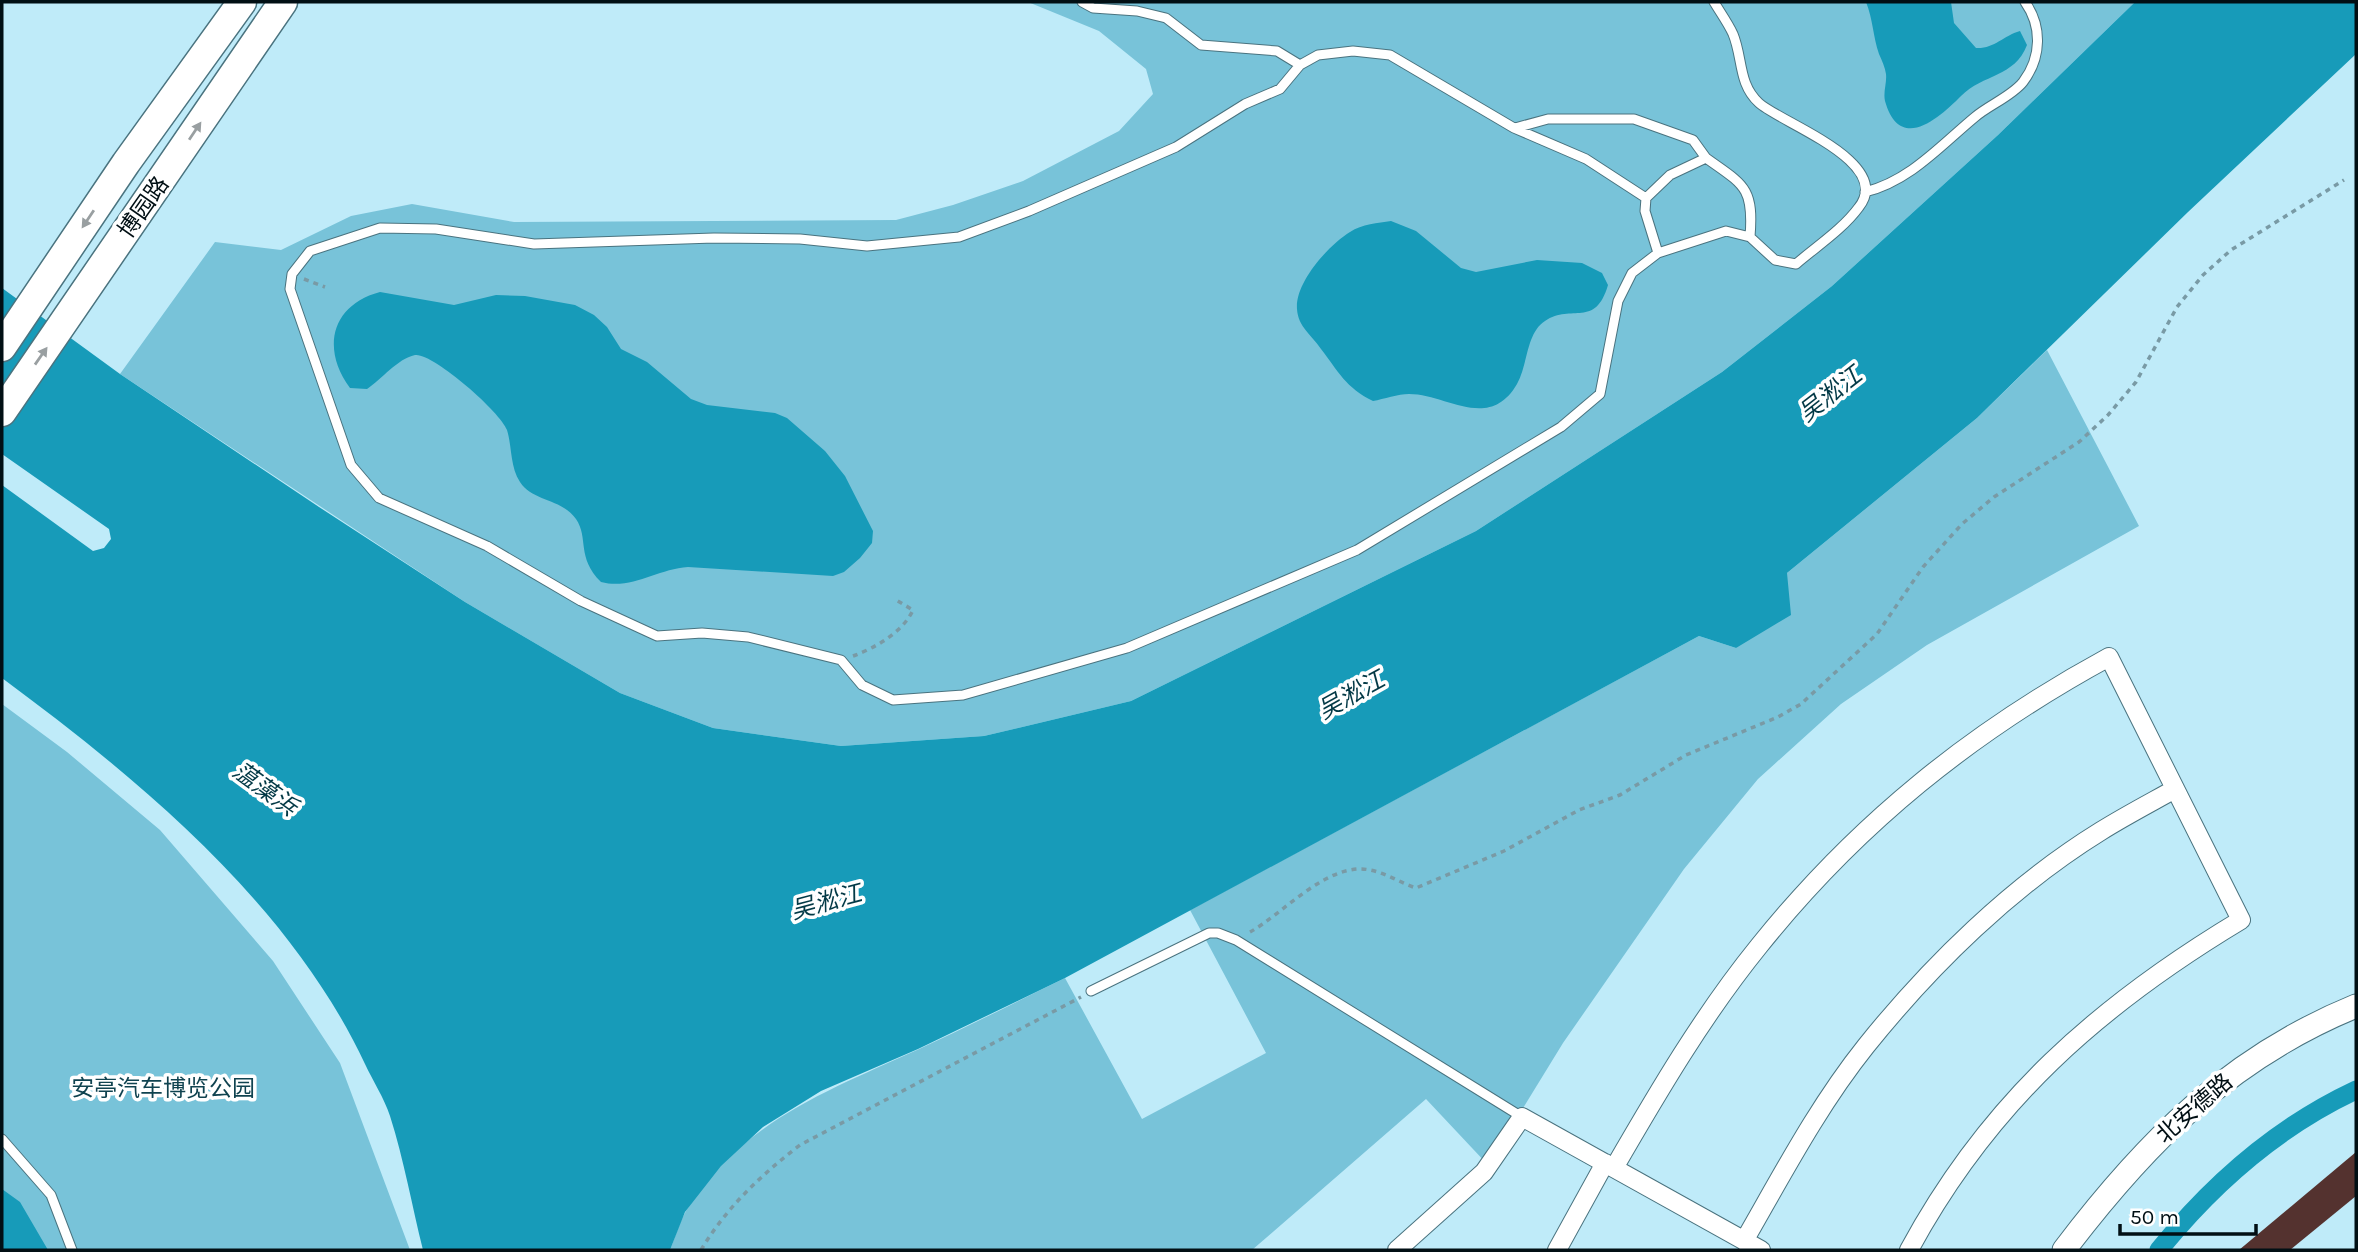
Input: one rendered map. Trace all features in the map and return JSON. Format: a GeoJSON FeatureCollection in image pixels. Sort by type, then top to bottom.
{"type":"FeatureCollection","features":[{"type":"Feature","properties":{"kind":"main road","name":"博园路"},"geometry":{"type":"LineString","coordinates":[[2,347],[126,163],[242,2]]}},
{"type":"Feature","properties":{"kind":"main road","name":"博园路"},"geometry":{"type":"LineString","coordinates":[[2,412],[283,2]]}},
{"type":"Feature","properties":{"kind":"street"},"geometry":{"type":"LineString","coordinates":[[1557,1250],[1700,1027],[1757,947],[1808,887],[1872,822],[1918,782],[1978,737],[2054,687],[2109,657],[2241,920],[2131,992],[2027,1083],[1962,1166],[1909,1250]]}},
{"type":"Feature","properties":{"kind":"street"},"geometry":{"type":"LineString","coordinates":[[1723,1250],[1738,1237],[1835,1088],[1905,1001],[1992,916],[2057,860],[2101,830],[2175,789]]}},
{"type":"Feature","properties":{"kind":"street","name":"北安德路"},"geometry":{"type":"LineString","coordinates":[[2064,1250],[2128,1170],[2211,1090],[2287,1038],[2356,1006]]}},
{"type":"Feature","properties":{"kind":"street"},"geometry":{"type":"LineString","coordinates":[[1397,1250],[1484,1172],[1521,1117],[1761,1250]]}},
{"type":"Feature","properties":{"kind":"lane"},"geometry":{"type":"LineString","coordinates":[[1082,2],[1093,8],[1137,11],[1166,18],[1201,46],[1277,51],[1300,65]]}},
{"type":"Feature","properties":{"kind":"lane"},"geometry":{"type":"LineString","coordinates":[[1646,198],[1586,159],[1514,128],[1390,55],[1353,51],[1318,55],[1300,65],[1280,89],[1245,104],[1176,147],[1029,211],[959,237],[867,246],[800,239],[714,238],[534,244],[436,229],[380,228],[310,251],[292,274],[290,289],[351,465],[379,498],[487,546],[581,600],[657,636],[702,634],[748,638],[841,660],[862,685],[893,700],[963,695],[1127,648],[1357,550],[1561,427],[1600,394],[1618,301],[1632,273],[1658,253],[1726,231],[1750,237],[1775,260],[1796,264],[1861,205],[1865,192],[1859,170],[1841,151],[1759,103],[1743,80],[1734,35],[1714,2]]}},
{"type":"Feature","properties":{"kind":"lane"},"geometry":{"type":"LineString","coordinates":[[1865,192],[1884,187],[1936,153],[1975,116],[2023,82],[2040,43],[2033,14],[2025,2]]}},
{"type":"Feature","properties":{"kind":"lane"},"geometry":{"type":"LineString","coordinates":[[1514,128],[1549,119],[1634,119],[1693,140],[1706,158],[1743,184],[1752,209],[1750,237]]}},
{"type":"Feature","properties":{"kind":"lane"},"geometry":{"type":"LineString","coordinates":[[1658,253],[1645,211],[1646,198],[1670,175],[1706,158]]}},
{"type":"Feature","properties":{"kind":"lane"},"geometry":{"type":"LineString","coordinates":[[1091,991],[1209,933],[1218,933],[1236,940],[1521,1117]]}},
{"type":"Feature","properties":{"kind":"lane"},"geometry":{"type":"LineString","coordinates":[[2,1139],[51,1195],[72,1250]]}},
{"type":"Feature","properties":{"kind":"path"},"geometry":{"type":"LineString","coordinates":[[1236,940],[1282,913],[1310,889],[1343,874],[1369,869],[1416,888],[1435,882],[1504,851],[1579,810],[1620,795],[1686,755],[1778,717],[1801,704],[1877,634],[1923,567],[1962,524],[1994,497],[2079,442],[2108,415],[2136,382],[2177,307],[2203,275],[2231,250],[2344,180]]}},
{"type":"Feature","properties":{"kind":"path"},"geometry":{"type":"LineString","coordinates":[[292,274],[325,287]]}},
{"type":"Feature","properties":{"kind":"path"},"geometry":{"type":"LineString","coordinates":[[841,660],[867,650],[907,623],[913,610],[896,600]]}},
{"type":"Feature","properties":{"kind":"path"},"geometry":{"type":"LineString","coordinates":[[701,1250],[738,1200],[768,1169],[800,1145],[1091,991]]}},
{"type":"Feature","properties":{"kind":"green space"},"geometry":{"type":"Polygon","coordinates":[[[1028,2],[2135,2],[1998,135],[1832,286],[1722,372],[1476,531],[1131,701],[984,736],[841,746],[713,728],[620,693],[465,602],[120,374],[215,242],[281,250],[351,216],[412,204],[514,222],[896,220],[953,205],[1023,181],[1119,131],[1153,94],[1146,69],[1099,31],[1028,2]]]}},
{"type":"Feature","properties":{"kind":"green space"},"geometry":{"type":"Polygon","coordinates":[[[2047,350],[2139,526],[1927,645],[1841,704],[1758,779],[1684,869],[1563,1043],[1488,1165],[1426,1099],[1252,1250],[670,1250],[686,1211],[708,1180],[732,1154],[788,1112],[1065,978],[1142,1119],[1266,1053],[1190,910],[1699,636],[1736,648],[1787,573],[1977,418],[2047,350]]]}},
{"type":"Feature","properties":{"kind":"green space","name":"安亭汽车博览公园"},"geometry":{"type":"Polygon","coordinates":[[[2,704],[67,752],[160,830],[273,961],[340,1063],[410,1250],[2,1250],[2,704]]]}},
{"type":"Feature","properties":{"kind":"water"},"geometry":{"type":"Polygon","coordinates":[[[1866,2],[1951,2],[1954,23],[1976,48],[1988,46],[2020,31],[2027,45],[2015,63],[1970,89],[1932,121],[1910,128],[1900,126],[1892,117],[1885,101],[1886,71],[1877,48],[1866,2]]]}},
{"type":"Feature","properties":{"kind":"water"},"geometry":{"type":"Polygon","coordinates":[[[2135,2],[2356,2],[2356,54],[2188,212],[1977,418],[1787,573],[1791,615],[1736,648],[1699,636],[1065,978],[918,1049],[821,1091],[763,1127],[721,1166],[685,1212],[670,1250],[423,1250],[388,1109],[334,1006],[296,951],[254,899],[208,850],[158,803],[107,759],[2,678],[2,485],[93,551],[104,548],[111,539],[109,529],[2,454],[2,288],[120,374],[319,507],[465,602],[620,693],[713,728],[841,746],[984,736],[1131,701],[1476,531],[1722,372],[1832,286],[1998,135],[2135,2]]]}},
{"type":"Feature","properties":{"kind":"water"},"geometry":{"type":"Polygon","coordinates":[[[1391,221],[1416,231],[1461,268],[1476,272],[1537,260],[1582,263],[1602,273],[1608,285],[1596,307],[1582,313],[1555,316],[1539,326],[1534,333],[1517,384],[1506,398],[1494,406],[1467,407],[1409,394],[1373,401],[1349,385],[1306,330],[1298,315],[1298,298],[1301,287],[1315,265],[1342,238],[1360,227],[1391,221]]]}},
{"type":"Feature","properties":{"kind":"water"},"geometry":{"type":"Polygon","coordinates":[[[380,292],[454,305],[496,295],[525,296],[575,305],[594,315],[607,327],[621,349],[647,362],[691,399],[707,405],[775,413],[787,418],[825,451],[845,476],[873,531],[872,543],[844,572],[833,576],[688,567],[623,583],[601,582],[588,564],[582,533],[576,519],[563,507],[532,493],[520,482],[514,470],[507,430],[502,421],[450,373],[436,363],[415,355],[396,365],[367,389],[350,388],[336,358],[336,330],[341,318],[351,307],[363,298],[380,292]]]}},
{"type":"Feature","properties":{"kind":"water"},"geometry":{"type":"Polygon","coordinates":[[[2,1189],[20,1202],[48,1250],[2,1250],[2,1189]]]}},
{"type":"Feature","properties":{"kind":"building"},"geometry":{"type":"Polygon","coordinates":[[[2356,1152],[2356,1196],[2290,1250],[2239,1250],[2356,1152]]]}},
{"type":"Feature","properties":{"kind":"waterway"},"geometry":{"type":"LineString","coordinates":[[2159,1250],[2202,1202],[2248,1158],[2300,1121],[2356,1090]]}},
{"type":"Feature","properties":{"kind":"water label","name":"吴淞江"},"geometry":{"type":"Point","coordinates":[1830,394]}},
{"type":"Feature","properties":{"kind":"water label","name":"吴淞江"},"geometry":{"type":"Point","coordinates":[1351,695]}},
{"type":"Feature","properties":{"kind":"water label","name":"蕰藻浜"},"geometry":{"type":"Point","coordinates":[265,789]}},
{"type":"Feature","properties":{"kind":"water label","name":"吴淞江"},"geometry":{"type":"Point","coordinates":[826,902]}}]}
